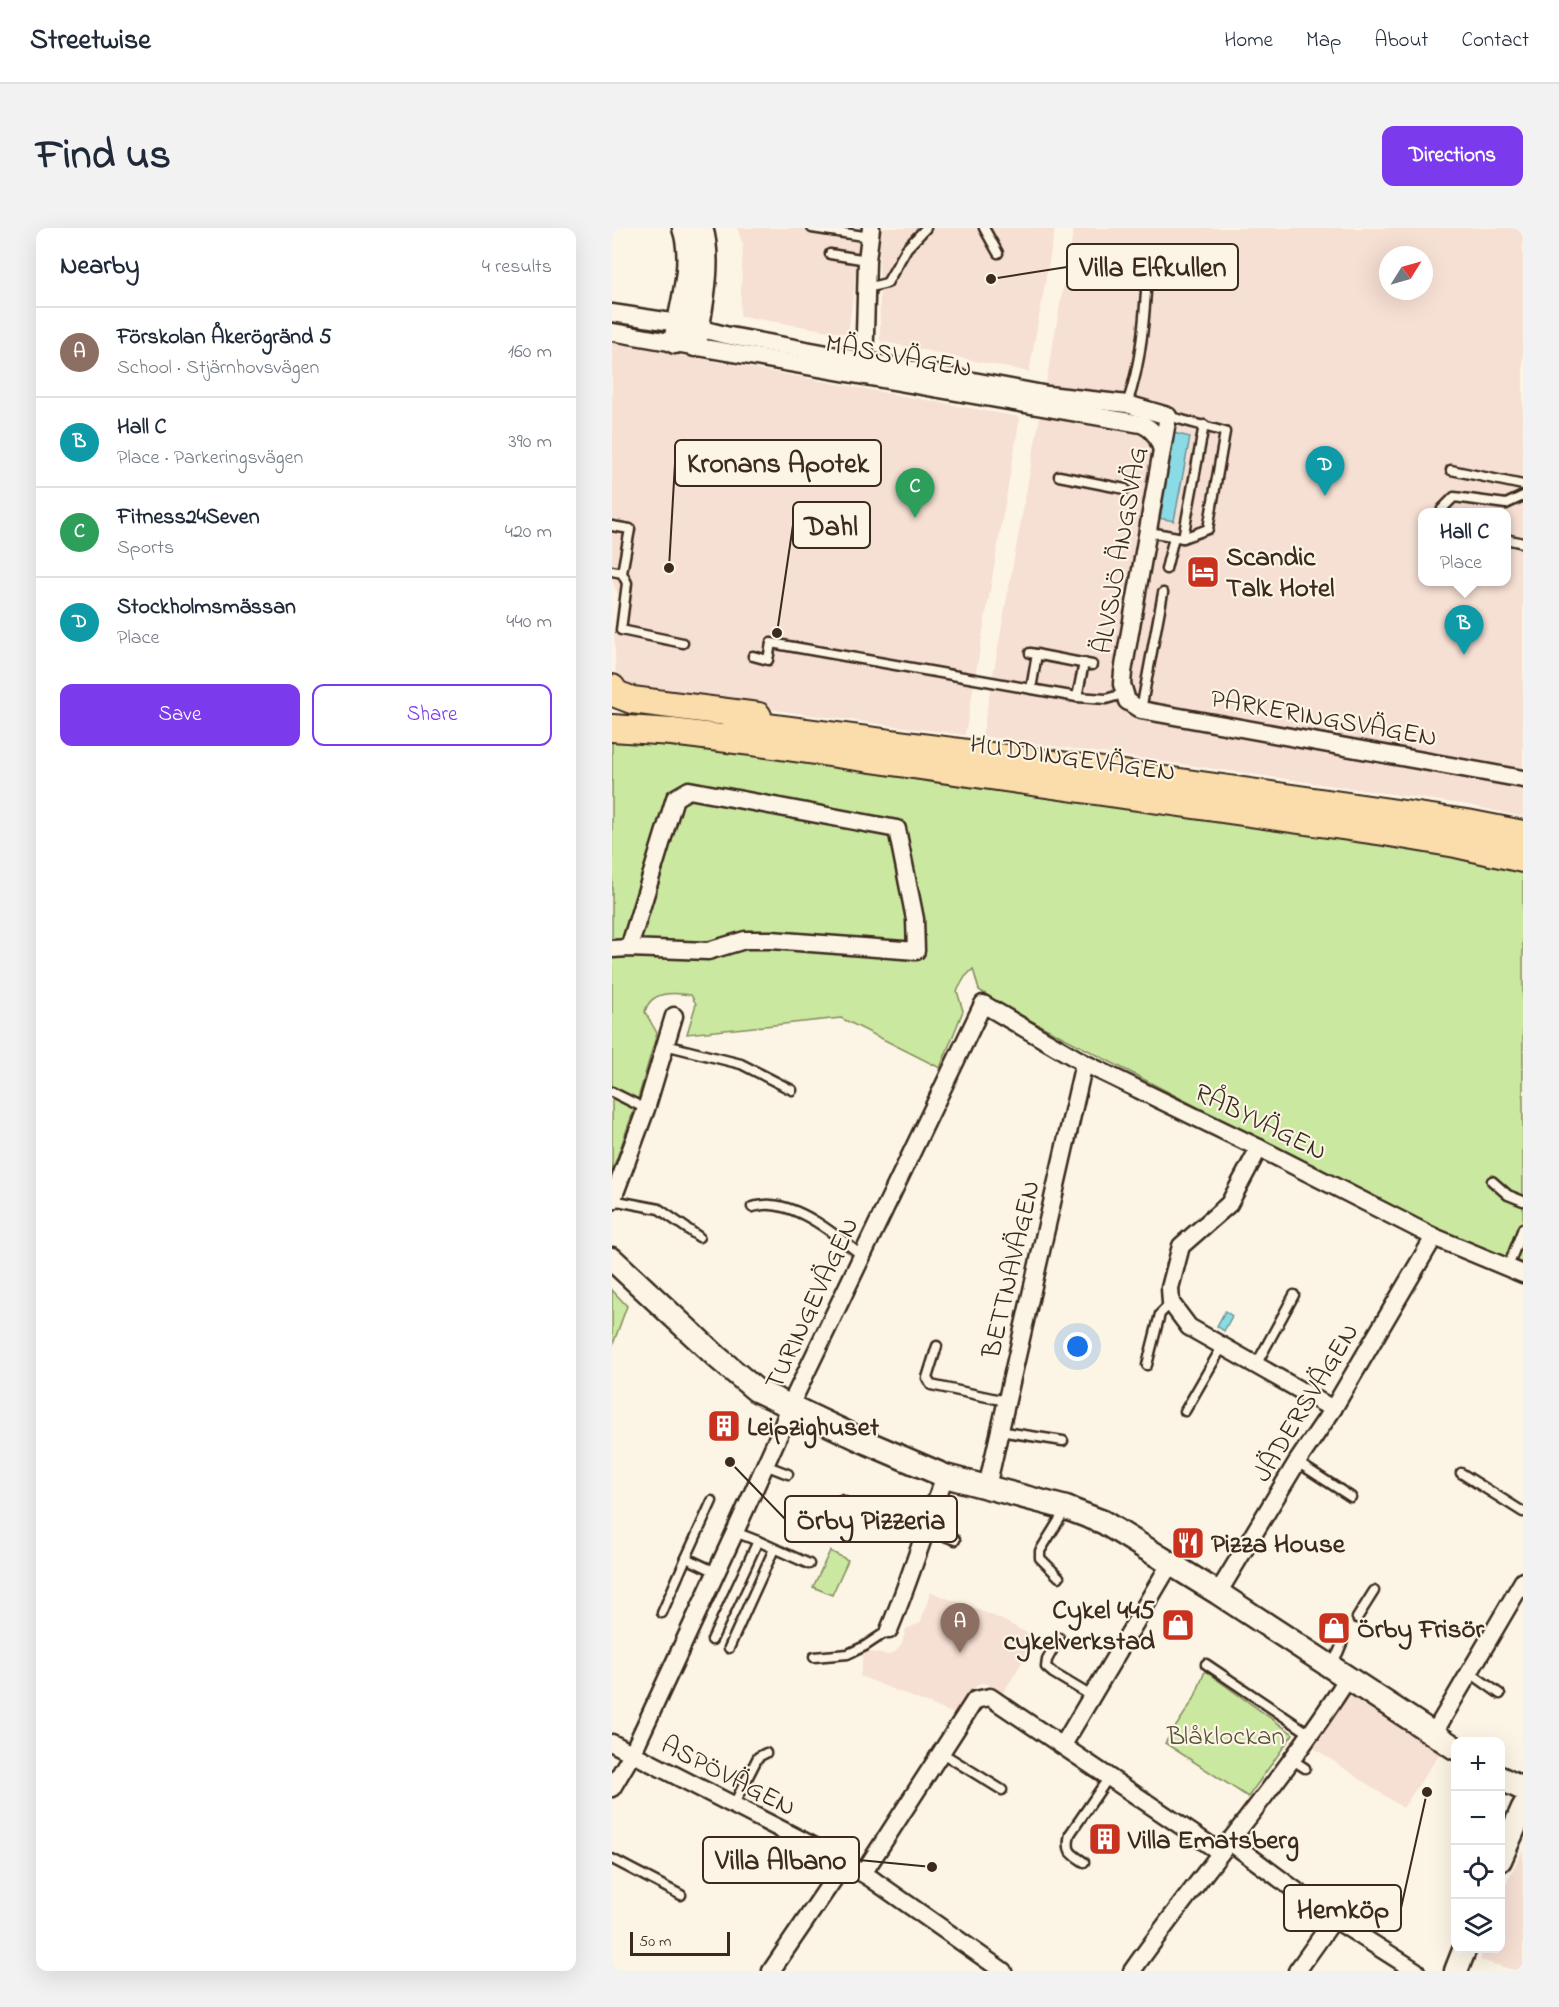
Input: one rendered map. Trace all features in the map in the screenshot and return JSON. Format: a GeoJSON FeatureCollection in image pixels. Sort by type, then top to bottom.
{"type":"FeatureCollection","features":[{"type":"Feature","properties":{"kind":"main road"},"geometry":{"type":"LineString","coordinates":[[612,688],[616,694],[632,700],[820,724],[844,736]]}},
{"type":"Feature","properties":{"kind":"main road","name":"HUDDINGEVÄGEN"},"geometry":{"type":"LineString","coordinates":[[612,711],[679,716],[844,736],[1455,822],[1523,834]]}},
{"type":"Feature","properties":{"kind":"main road","name":"HUDDINGEVÄGEN"},"geometry":{"type":"LineString","coordinates":[[612,728],[672,732],[752,742],[1349,827],[1456,844],[1523,859]]}},
{"type":"Feature","properties":{"kind":"street"},"geometry":{"type":"LineString","coordinates":[[684,228],[689,247],[686,335]]}},
{"type":"Feature","properties":{"kind":"street"},"geometry":{"type":"LineString","coordinates":[[686,335],[705,259],[704,237],[701,228]]}},
{"type":"Feature","properties":{"kind":"street"},"geometry":{"type":"LineString","coordinates":[[864,367],[870,233]]}},
{"type":"Feature","properties":{"kind":"street","name":"MÄSSVÄGEN"},"geometry":{"type":"LineString","coordinates":[[612,313],[686,335],[864,367],[1048,394],[1125,413],[1149,427],[1158,439],[1162,450]]}},
{"type":"Feature","properties":{"kind":"street","name":"MÄSSVÄGEN"},"geometry":{"type":"LineString","coordinates":[[612,332],[686,335]]}},
{"type":"Feature","properties":{"kind":"street","name":"MÄSSVÄGEN"},"geometry":{"type":"LineString","coordinates":[[1125,413],[1144,408],[1168,416]]}},
{"type":"Feature","properties":{"kind":"street","name":"ÄLVSJÖ ÄNGSVÄG"},"geometry":{"type":"LineString","coordinates":[[1124,694],[1123,672],[1168,416]]}},
{"type":"Feature","properties":{"kind":"street"},"geometry":{"type":"LineString","coordinates":[[1124,694],[1126,701],[1141,710]]}},
{"type":"Feature","properties":{"kind":"street","name":"PARKERINGSVÄGEN"},"geometry":{"type":"LineString","coordinates":[[1141,710],[1523,779]]}},
{"type":"Feature","properties":{"kind":"street"},"geometry":{"type":"LineString","coordinates":[[689,790],[897,829],[915,919],[916,951],[771,940],[745,940],[708,951],[620,948],[675,798],[689,790]]}},
{"type":"Feature","properties":{"kind":"street","name":"RÅBYVÄGEN"},"geometry":{"type":"LineString","coordinates":[[982,1004],[1084,1063],[1434,1237],[1515,1270]]}},
{"type":"Feature","properties":{"kind":"street","name":"TURINGEVÄGEN"},"geometry":{"type":"LineString","coordinates":[[612,1788],[632,1754],[735,1532],[790,1406],[982,1004]]}},
{"type":"Feature","properties":{"kind":"street"},"geometry":{"type":"LineString","coordinates":[[612,1201],[646,1109],[674,1016]]}},
{"type":"Feature","properties":{"kind":"street","name":"BETTNAVÄGEN"},"geometry":{"type":"LineString","coordinates":[[987,1487],[1084,1063]]}},
{"type":"Feature","properties":{"kind":"street"},"geometry":{"type":"LineString","coordinates":[[1259,1148],[1229,1204],[1181,1246],[1170,1288],[1171,1303],[1189,1327],[1333,1409]]}},
{"type":"Feature","properties":{"kind":"street","name":"JÄDERSVÄGEN"},"geometry":{"type":"LineString","coordinates":[[1218,1593],[1333,1409],[1434,1237]]}},
{"type":"Feature","properties":{"kind":"street"},"geometry":{"type":"LineString","coordinates":[[612,1259],[718,1358],[756,1389],[868,1443],[945,1476],[1066,1508],[1103,1522],[1218,1593],[1451,1745]]}},
{"type":"Feature","properties":{"kind":"street"},"geometry":{"type":"LineString","coordinates":[[889,1630],[945,1476]]}},
{"type":"Feature","properties":{"kind":"street"},"geometry":{"type":"LineString","coordinates":[[1063,1745],[1170,1564]]}},
{"type":"Feature","properties":{"kind":"street"},"geometry":{"type":"LineString","coordinates":[[1434,1733],[1469,1672],[1521,1590]]}},
{"type":"Feature","properties":{"kind":"street"},"geometry":{"type":"LineString","coordinates":[[1132,1971],[1225,1847],[1298,1763],[1339,1672]]}},
{"type":"Feature","properties":{"kind":"street"},"geometry":{"type":"LineString","coordinates":[[864,1872],[975,1700],[990,1697],[1109,1777],[1225,1847],[1416,1971]]}},
{"type":"Feature","properties":{"kind":"street","name":"ASPÖVÄGEN"},"geometry":{"type":"LineString","coordinates":[[612,1743],[833,1856],[844,1864],[864,1872],[1003,1971]]}},
{"type":"Feature","properties":{"kind":"street"},"geometry":{"type":"LineString","coordinates":[[1505,1780],[1523,1789]]}},
{"type":"Feature","properties":{"kind":"street"},"geometry":{"type":"LineString","coordinates":[[1505,1849],[1523,1809]]}},
{"type":"Feature","properties":{"kind":"street"},"geometry":{"type":"LineString","coordinates":[[771,1971],[844,1864]]}},
{"type":"Feature","properties":{"kind":"street"},"geometry":{"type":"LineString","coordinates":[[1297,1971],[1335,1919]]}},
{"type":"Feature","properties":{"kind":"street"},"geometry":{"type":"LineString","coordinates":[[1456,1971],[1463,1953]]}},
{"type":"Feature","properties":{"kind":"lane"},"geometry":{"type":"LineString","coordinates":[[812,228],[870,233]]}},
{"type":"Feature","properties":{"kind":"lane"},"geometry":{"type":"LineString","coordinates":[[866,288],[886,283],[906,248],[926,228]]}},
{"type":"Feature","properties":{"kind":"lane"},"geometry":{"type":"LineString","coordinates":[[984,228],[998,253]]}},
{"type":"Feature","properties":{"kind":"lane"},"geometry":{"type":"LineString","coordinates":[[830,254],[867,260]]}},
{"type":"Feature","properties":{"kind":"lane"},"geometry":{"type":"LineString","coordinates":[[1125,413],[1131,392],[1144,316],[1148,260]]}},
{"type":"Feature","properties":{"kind":"lane"},"geometry":{"type":"LineString","coordinates":[[1149,532],[1178,538],[1208,529],[1225,432],[1168,416]]}},
{"type":"Feature","properties":{"kind":"lane"},"geometry":{"type":"LineString","coordinates":[[1166,569],[1178,538],[1204,425]]}},
{"type":"Feature","properties":{"kind":"lane"},"geometry":{"type":"LineString","coordinates":[[1451,470],[1523,485]]}},
{"type":"Feature","properties":{"kind":"lane"},"geometry":{"type":"LineString","coordinates":[[1059,476],[1125,489]]}},
{"type":"Feature","properties":{"kind":"lane"},"geometry":{"type":"LineString","coordinates":[[1443,508],[1454,497],[1506,504],[1523,496]]}},
{"type":"Feature","properties":{"kind":"lane"},"geometry":{"type":"LineString","coordinates":[[612,526],[630,529],[622,573],[627,583],[621,630],[683,643]]}},
{"type":"Feature","properties":{"kind":"lane"},"geometry":{"type":"LineString","coordinates":[[612,571],[622,573]]}},
{"type":"Feature","properties":{"kind":"lane"},"geometry":{"type":"LineString","coordinates":[[1141,710],[1163,592]]}},
{"type":"Feature","properties":{"kind":"lane"},"geometry":{"type":"LineString","coordinates":[[753,657],[768,660],[771,643],[1077,697],[1106,699],[1124,694]]}},
{"type":"Feature","properties":{"kind":"lane"},"geometry":{"type":"LineString","coordinates":[[1031,689],[1034,653],[1088,664],[1077,697]]}},
{"type":"Feature","properties":{"kind":"lane"},"geometry":{"type":"LineString","coordinates":[[665,1045],[741,1064],[792,1090]]}},
{"type":"Feature","properties":{"kind":"lane"},"geometry":{"type":"LineString","coordinates":[[612,1092],[646,1109]]}},
{"type":"Feature","properties":{"kind":"lane"},"geometry":{"type":"LineString","coordinates":[[1492,1181],[1508,1195],[1523,1201]]}},
{"type":"Feature","properties":{"kind":"lane"},"geometry":{"type":"LineString","coordinates":[[612,1201],[659,1209],[699,1236]]}},
{"type":"Feature","properties":{"kind":"lane"},"geometry":{"type":"LineString","coordinates":[[752,1207],[772,1205],[791,1210],[822,1224],[861,1255]]}},
{"type":"Feature","properties":{"kind":"lane"},"geometry":{"type":"LineString","coordinates":[[1515,1270],[1523,1228]]}},
{"type":"Feature","properties":{"kind":"lane"},"geometry":{"type":"LineString","coordinates":[[1256,1365],[1294,1295]]}},
{"type":"Feature","properties":{"kind":"lane"},"geometry":{"type":"LineString","coordinates":[[1147,1365],[1160,1314],[1171,1303]]}},
{"type":"Feature","properties":{"kind":"lane"},"geometry":{"type":"LineString","coordinates":[[936,1346],[927,1378],[931,1385],[1006,1401]]}},
{"type":"Feature","properties":{"kind":"lane"},"geometry":{"type":"LineString","coordinates":[[1185,1411],[1222,1347]]}},
{"type":"Feature","properties":{"kind":"lane"},"geometry":{"type":"LineString","coordinates":[[998,1431],[1063,1441]]}},
{"type":"Feature","properties":{"kind":"lane"},"geometry":{"type":"LineString","coordinates":[[1298,1462],[1351,1497]]}},
{"type":"Feature","properties":{"kind":"lane"},"geometry":{"type":"LineString","coordinates":[[765,1465],[788,1474]]}},
{"type":"Feature","properties":{"kind":"lane"},"geometry":{"type":"LineString","coordinates":[[1461,1473],[1523,1512]]}},
{"type":"Feature","properties":{"kind":"lane"},"geometry":{"type":"LineString","coordinates":[[841,1500],[889,1525],[903,1528],[915,1525],[955,1540]]}},
{"type":"Feature","properties":{"kind":"lane"},"geometry":{"type":"LineString","coordinates":[[662,1613],[712,1501]]}},
{"type":"Feature","properties":{"kind":"lane"},"geometry":{"type":"LineString","coordinates":[[1059,1577],[1040,1558],[1040,1551],[1066,1508]]}},
{"type":"Feature","properties":{"kind":"lane"},"geometry":{"type":"LineString","coordinates":[[735,1532],[809,1564]]}},
{"type":"Feature","properties":{"kind":"lane"},"geometry":{"type":"LineString","coordinates":[[712,1640],[758,1541]]}},
{"type":"Feature","properties":{"kind":"lane"},"geometry":{"type":"LineString","coordinates":[[729,1648],[774,1548]]}},
{"type":"Feature","properties":{"kind":"lane"},"geometry":{"type":"LineString","coordinates":[[686,1558],[716,1572]]}},
{"type":"Feature","properties":{"kind":"lane"},"geometry":{"type":"LineString","coordinates":[[1357,1618],[1374,1591]]}},
{"type":"Feature","properties":{"kind":"lane"},"geometry":{"type":"LineString","coordinates":[[814,1657],[848,1654],[889,1630]]}},
{"type":"Feature","properties":{"kind":"lane"},"geometry":{"type":"LineString","coordinates":[[1059,1638],[1047,1660],[1046,1667],[1093,1697]]}},
{"type":"Feature","properties":{"kind":"lane"},"geometry":{"type":"LineString","coordinates":[[1339,1672],[1338,1653],[1343,1641]]}},
{"type":"Feature","properties":{"kind":"lane"},"geometry":{"type":"LineString","coordinates":[[1206,1664],[1310,1734]]}},
{"type":"Feature","properties":{"kind":"lane"},"geometry":{"type":"LineString","coordinates":[[1469,1672],[1500,1694]]}},
{"type":"Feature","properties":{"kind":"lane"},"geometry":{"type":"LineString","coordinates":[[942,1752],[1002,1790]]}},
{"type":"Feature","properties":{"kind":"lane"},"geometry":{"type":"LineString","coordinates":[[733,1806],[758,1757],[766,1753]]}},
{"type":"Feature","properties":{"kind":"lane"},"geometry":{"type":"LineString","coordinates":[[1084,1862],[1070,1853],[1067,1844],[1070,1834],[1109,1777]]}},
{"type":"Feature","properties":{"kind":"lane"},"geometry":{"type":"LineString","coordinates":[[612,1858],[681,1895]]}},
{"type":"Feature","properties":{"kind":"shaded area"},"geometry":{"type":"Polygon","coordinates":[[[737,228],[862,228],[848,334],[740,316],[743,245],[737,228]]]}},
{"type":"Feature","properties":{"kind":"shaded area"},"geometry":{"type":"Polygon","coordinates":[[[879,228],[1055,228],[1029,372],[880,341],[879,228]]]}},
{"type":"Feature","properties":{"kind":"shaded area"},"geometry":{"type":"Polygon","coordinates":[[[1074,228],[1523,228],[1523,817],[1469,805],[982,736],[1074,228]]]}},
{"type":"Feature","properties":{"kind":"shaded area"},"geometry":{"type":"Polygon","coordinates":[[[612,343],[1020,417],[965,735],[629,691],[616,677],[614,632],[618,595],[612,580],[612,343]]]}},
{"type":"Feature","properties":{"kind":"shaded area"},"geometry":{"type":"Polygon","coordinates":[[[931,1592],[994,1616],[1037,1638],[1003,1693],[988,1684],[981,1683],[964,1698],[957,1715],[860,1676],[864,1651],[888,1655],[896,1651],[902,1643],[906,1629],[920,1623],[931,1592]]]}},
{"type":"Feature","properties":{"kind":"shaded area"},"geometry":{"type":"Polygon","coordinates":[[[1344,1694],[1349,1694],[1440,1753],[1403,1808],[1308,1744],[1344,1694]]]}},
{"type":"Feature","properties":{"kind":"shaded area"},"geometry":{"type":"Polygon","coordinates":[[[1523,1850],[1523,1971],[1480,1960],[1483,1953],[1505,1953],[1505,1888],[1523,1850]]]}},
{"type":"Feature","properties":{"kind":"green space"},"geometry":{"type":"Polygon","coordinates":[[[612,741],[733,752],[945,784],[1200,818],[1466,857],[1523,871],[1523,1264],[1420,1223],[1005,1007],[979,990],[973,969],[957,991],[963,1011],[940,1068],[841,1018],[687,1034],[696,1004],[691,995],[677,993],[657,997],[648,1005],[645,1012],[657,1033],[639,1095],[612,1172],[612,741]]]}},
{"type":"Feature","properties":{"kind":"green space"},"geometry":{"type":"Polygon","coordinates":[[[612,1290],[627,1306],[612,1347],[612,1290]]]}},
{"type":"Feature","properties":{"kind":"green space"},"geometry":{"type":"Polygon","coordinates":[[[830,1551],[848,1560],[832,1595],[813,1587],[830,1551]]]}},
{"type":"Feature","properties":{"kind":"green space","name":"Blåklockan"},"geometry":{"type":"Polygon","coordinates":[[[1205,1671],[1293,1734],[1248,1797],[1165,1743],[1194,1699],[1205,1671]]]}},
{"type":"Feature","properties":{"kind":"water"},"geometry":{"type":"Polygon","coordinates":[[[1174,433],[1190,437],[1174,521],[1158,518],[1174,433]]]}},
{"type":"Feature","properties":{"kind":"water"},"geometry":{"type":"Polygon","coordinates":[[[1225,1311],[1232,1316],[1224,1331],[1217,1326],[1225,1311]]]}},
{"type":"Feature","properties":{"kind":"place","name":"Villa Elfkullen"},"geometry":{"type":"Point","coordinates":[991,279]}},
{"type":"Feature","properties":{"kind":"place","name":"Stockholmsmässan"},"geometry":{"type":"Point","coordinates":[1325,496]}},
{"type":"Feature","properties":{"kind":"place","name":"Fitness24Seven"},"geometry":{"type":"Point","coordinates":[915,518]}},
{"type":"Feature","properties":{"kind":"place","name":"Kronans Apotek"},"geometry":{"type":"Point","coordinates":[669,568]}},
{"type":"Feature","properties":{"kind":"place","name":"Scandic Talk Hotel"},"geometry":{"type":"Point","coordinates":[1203,572]}},
{"type":"Feature","properties":{"kind":"place","name":"Dahl"},"geometry":{"type":"Point","coordinates":[777,633]}},
{"type":"Feature","properties":{"kind":"place","name":"Hall C"},"geometry":{"type":"Point","coordinates":[1464,655]}},
{"type":"Feature","properties":{"kind":"place","name":"Leipzighuset"},"geometry":{"type":"Point","coordinates":[724,1426]}},
{"type":"Feature","properties":{"kind":"place","name":"Örby Pizzeria"},"geometry":{"type":"Point","coordinates":[730,1462]}},
{"type":"Feature","properties":{"kind":"place","name":"Pizza House"},"geometry":{"type":"Point","coordinates":[1188,1543]}},
{"type":"Feature","properties":{"kind":"place","name":"Cykel 445 cykelverkstad"},"geometry":{"type":"Point","coordinates":[1178,1625]}},
{"type":"Feature","properties":{"kind":"place","name":"Örby Frisör"},"geometry":{"type":"Point","coordinates":[1334,1628]}},
{"type":"Feature","properties":{"kind":"place","name":"Förskolan Åkerögränd 5"},"geometry":{"type":"Point","coordinates":[960,1653]}},
{"type":"Feature","properties":{"kind":"place","name":"Hemköp"},"geometry":{"type":"Point","coordinates":[1427,1792]}},
{"type":"Feature","properties":{"kind":"place","name":"Villa Ematsberg"},"geometry":{"type":"Point","coordinates":[1105,1839]}},
{"type":"Feature","properties":{"kind":"place","name":"Villa Albano"},"geometry":{"type":"Point","coordinates":[932,1867]}}]}
